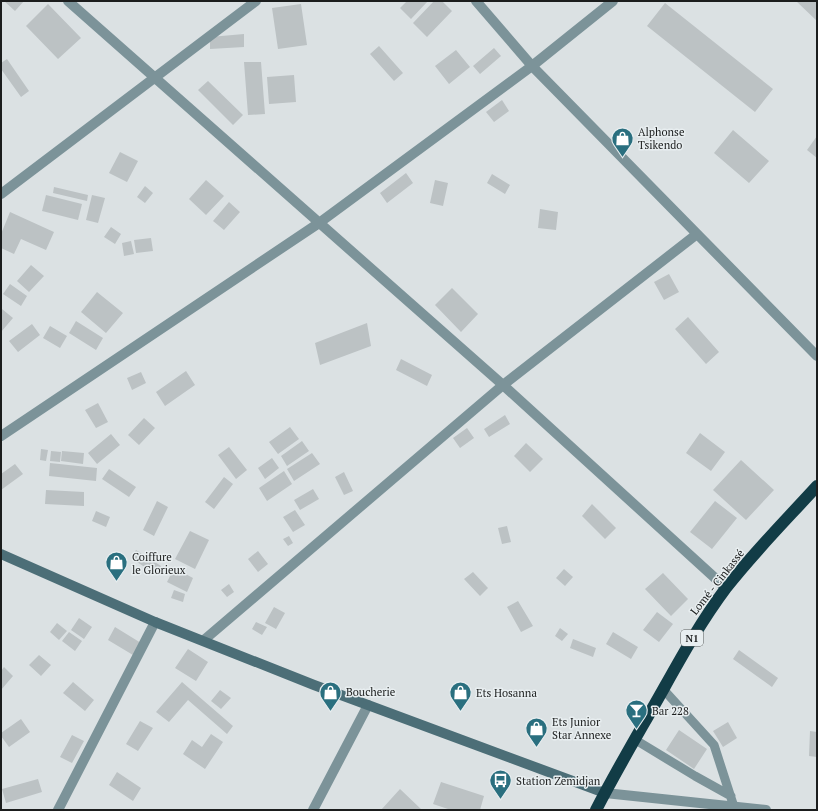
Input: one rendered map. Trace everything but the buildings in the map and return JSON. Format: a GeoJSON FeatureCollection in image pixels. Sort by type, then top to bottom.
{"type":"FeatureCollection","features":[{"type":"Feature","properties":{"kind":"highway","name":"Lomé - Cinkassé"},"geometry":{"type":"LineString","coordinates":[[596,810],[682,653],[703,621],[726,588],[817,486]]}},
{"type":"Feature","properties":{"kind":"main road"},"geometry":{"type":"LineString","coordinates":[[1,554],[155,622],[368,705],[605,793]]}},
{"type":"Feature","properties":{"kind":"street"},"geometry":{"type":"LineString","coordinates":[[68,1],[503,385],[726,588]]}},
{"type":"Feature","properties":{"kind":"street"},"geometry":{"type":"LineString","coordinates":[[1,194],[256,1]]}},
{"type":"Feature","properties":{"kind":"street"},"geometry":{"type":"LineString","coordinates":[[476,1],[532,66],[817,356]]}},
{"type":"Feature","properties":{"kind":"street"},"geometry":{"type":"LineString","coordinates":[[1,436],[319,222],[532,66],[612,1]]}},
{"type":"Feature","properties":{"kind":"street"},"geometry":{"type":"LineString","coordinates":[[204,640],[503,385],[697,234]]}},
{"type":"Feature","properties":{"kind":"street"},"geometry":{"type":"LineString","coordinates":[[58,810],[155,622]]}},
{"type":"Feature","properties":{"kind":"street"},"geometry":{"type":"LineString","coordinates":[[313,810],[368,705]]}},
{"type":"Feature","properties":{"kind":"street"},"geometry":{"type":"LineString","coordinates":[[605,793],[766,810]]}},
{"type":"Feature","properties":{"kind":"lane"},"geometry":{"type":"LineString","coordinates":[[663,689],[714,745],[734,807]]}},
{"type":"Feature","properties":{"kind":"lane"},"geometry":{"type":"LineString","coordinates":[[634,739],[694,776],[731,796]]}},
{"type":"Feature","properties":{"kind":"place","name":"Alphonse Tsikendo"},"geometry":{"type":"Point","coordinates":[622,158]}},
{"type":"Feature","properties":{"kind":"place","name":"Coiffure le Glorieux"},"geometry":{"type":"Point","coordinates":[117,582]}},
{"type":"Feature","properties":{"kind":"place","name":"Boucherie"},"geometry":{"type":"Point","coordinates":[330,712]}},
{"type":"Feature","properties":{"kind":"place","name":"Ets Hosanna"},"geometry":{"type":"Point","coordinates":[460,712]}},
{"type":"Feature","properties":{"kind":"place","name":"Bar 228"},"geometry":{"type":"Point","coordinates":[636,730]}},
{"type":"Feature","properties":{"kind":"place","name":"Ets Junior Star Annexe"},"geometry":{"type":"Point","coordinates":[536,748]}},
{"type":"Feature","properties":{"kind":"place","name":"Station Zemidjan"},"geometry":{"type":"Point","coordinates":[500,800]}}]}
